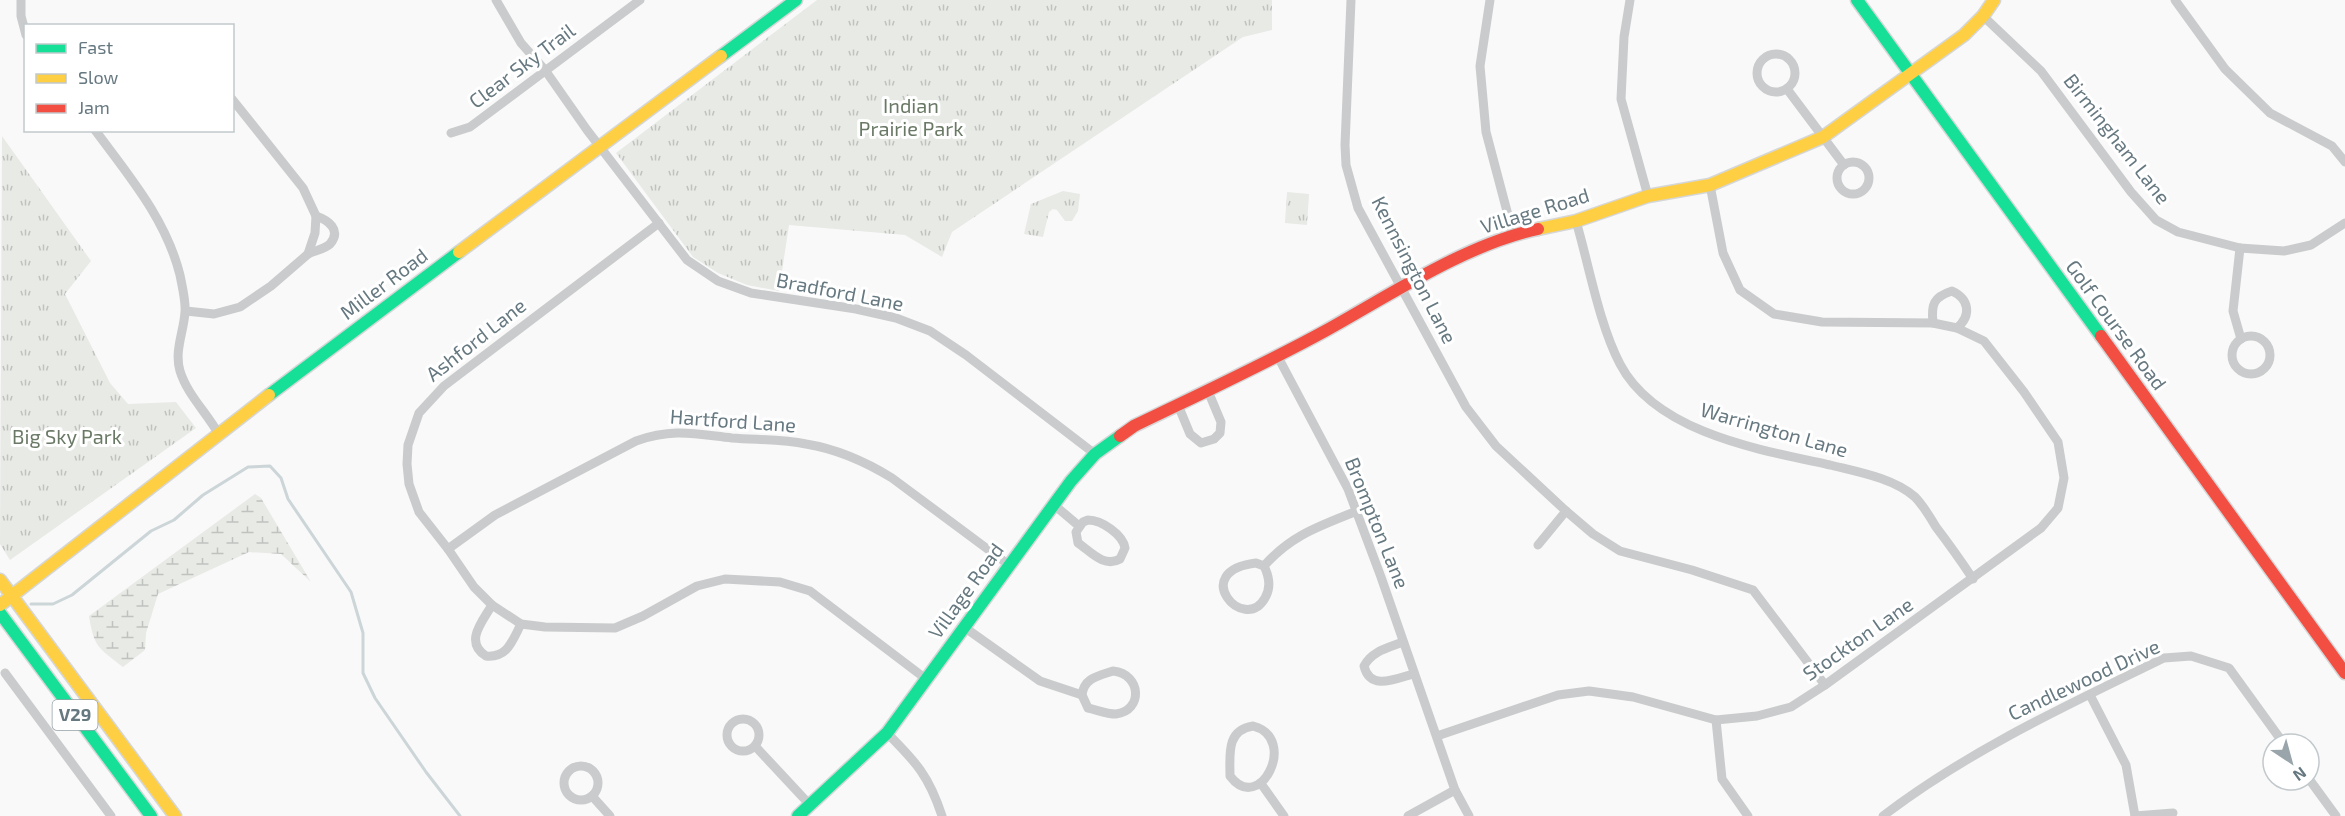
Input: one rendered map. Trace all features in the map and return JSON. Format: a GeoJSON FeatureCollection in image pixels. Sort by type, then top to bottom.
{"type":"FeatureCollection","features":[{"type":"Feature","properties":{"kind":"street"},"geometry":{"type":"LineString","coordinates":[[21,0],[24,27]]}},
{"type":"Feature","properties":{"kind":"street","name":"Bradford Lane"},"geometry":{"type":"LineString","coordinates":[[496,0],[521,43],[545,70],[687,260],[718,281],[751,293],[856,309],[896,318],[930,331],[966,355],[1095,454]]}},
{"type":"Feature","properties":{"kind":"street","name":"Clear Sky Trail"},"geometry":{"type":"LineString","coordinates":[[451,133],[470,127],[640,0]]}},
{"type":"Feature","properties":{"kind":"street","name":"Miller Road"},"geometry":{"type":"LineString","coordinates":[[0,605],[218,433],[796,0]]}},
{"type":"Feature","properties":{"kind":"street","name":"Kennsington Lane"},"geometry":{"type":"LineString","coordinates":[[1351,0],[1345,118],[1346,165],[1358,208],[1401,290],[1472,415],[1496,446],[1566,511],[1593,534],[1620,551],[1692,570],[1753,590],[1826,685]]}},
{"type":"Feature","properties":{"kind":"street"},"geometry":{"type":"LineString","coordinates":[[1490,0],[1480,66],[1486,132],[1513,234]]}},
{"type":"Feature","properties":{"kind":"street"},"geometry":{"type":"LineString","coordinates":[[1630,0],[1624,37],[1621,99],[1648,196]]}},
{"type":"Feature","properties":{"kind":"street","name":"Golf Course Road"},"geometry":{"type":"LineString","coordinates":[[1857,0],[2345,673]]}},
{"type":"Feature","properties":{"kind":"street","name":"Village Road"},"geometry":{"type":"LineString","coordinates":[[798,816],[886,733],[1053,504],[1095,454],[1134,426],[1278,357],[1465,254],[1513,234],[1576,221],[1648,196],[1710,185],[1823,137],[1964,35],[1983,16],[1994,0]]}},
{"type":"Feature","properties":{"kind":"street"},"geometry":{"type":"LineString","coordinates":[[2175,0],[2225,69],[2270,113],[2332,146],[2345,162]]}},
{"type":"Feature","properties":{"kind":"street","name":"Birmingham Lane"},"geometry":{"type":"LineString","coordinates":[[1983,16],[2041,71],[2132,192],[2156,220],[2178,232],[2240,248],[2284,251],[2311,245],[2345,223]]}},
{"type":"Feature","properties":{"kind":"street"},"geometry":{"type":"LineString","coordinates":[[1779,53],[1792,61],[1795,76],[1787,88],[1773,92],[1760,84],[1757,69],[1765,57],[1779,53]]}},
{"type":"Feature","properties":{"kind":"street"},"geometry":{"type":"LineString","coordinates":[[1787,88],[1844,165]]}},
{"type":"Feature","properties":{"kind":"street"},"geometry":{"type":"LineString","coordinates":[[234,102],[303,188],[316,216],[315,233],[308,254]]}},
{"type":"Feature","properties":{"kind":"street"},"geometry":{"type":"LineString","coordinates":[[96,132],[151,206],[165,230],[180,277],[186,311],[179,346],[179,369],[187,387],[218,433]]}},
{"type":"Feature","properties":{"kind":"street","name":"Stockton Lane"},"geometry":{"type":"LineString","coordinates":[[1437,736],[1558,695],[1589,691],[1633,697],[1716,720],[1757,716],[1791,708],[2042,528],[2058,507],[2064,478],[2058,442],[2024,392],[1984,341],[1957,328],[1933,323],[1822,322],[1774,314],[1740,290],[1723,253],[1710,185]]}},
{"type":"Feature","properties":{"kind":"street"},"geometry":{"type":"LineString","coordinates":[[186,311],[214,314],[240,307],[271,286],[308,254],[327,246],[334,237],[334,228],[331,223],[316,216]]}},
{"type":"Feature","properties":{"kind":"street","name":"Warrington Lane"},"geometry":{"type":"LineString","coordinates":[[1576,221],[1610,340],[1620,365],[1641,393],[1689,426],[1786,455],[1856,471],[1887,481],[1914,497],[1973,579]]}},
{"type":"Feature","properties":{"kind":"street","name":"Ashford Lane"},"geometry":{"type":"LineString","coordinates":[[659,223],[444,386],[419,413],[408,445],[407,464],[409,484],[419,512],[474,587],[492,605],[521,624],[545,627],[615,628],[643,616],[698,586],[725,579],[780,582],[810,591],[927,679]]}},
{"type":"Feature","properties":{"kind":"street"},"geometry":{"type":"LineString","coordinates":[[2240,248],[2233,311],[2241,339],[2233,351],[2235,365],[2246,373],[2261,371],[2269,360],[2267,345],[2256,337],[2241,339]]}},
{"type":"Feature","properties":{"kind":"street"},"geometry":{"type":"LineString","coordinates":[[1933,323],[1932,305],[1936,298],[1952,291],[1960,295],[1966,303],[1968,312],[1964,321],[1957,328]]}},
{"type":"Feature","properties":{"kind":"street","name":"Brompton Lane"},"geometry":{"type":"LineString","coordinates":[[1278,357],[1348,489],[1455,790],[1468,816]]}},
{"type":"Feature","properties":{"kind":"street"},"geometry":{"type":"LineString","coordinates":[[1178,405],[1190,434],[1201,443],[1207,443],[1220,433],[1221,422],[1208,391]]}},
{"type":"Feature","properties":{"kind":"street","name":"Hartford Lane"},"geometry":{"type":"LineString","coordinates":[[448,549],[504,510],[636,441],[652,436],[683,432],[806,444],[849,456],[892,478],[1010,565]]}},
{"type":"Feature","properties":{"kind":"street"},"geometry":{"type":"LineString","coordinates":[[1053,504],[1079,526]]}},
{"type":"Feature","properties":{"kind":"street"},"geometry":{"type":"LineString","coordinates":[[1264,566],[1277,551],[1303,533],[1357,511]]}},
{"type":"Feature","properties":{"kind":"street"},"geometry":{"type":"LineString","coordinates":[[1538,545],[1566,511]]}},
{"type":"Feature","properties":{"kind":"street"},"geometry":{"type":"LineString","coordinates":[[1089,520],[1100,523],[1121,537],[1125,548],[1123,554],[1114,562],[1103,561],[1078,543],[1076,538],[1079,526],[1089,520]]}},
{"type":"Feature","properties":{"kind":"street"},"geometry":{"type":"LineString","coordinates":[[1256,563],[1264,566],[1269,576],[1267,594],[1262,602],[1247,609],[1238,608],[1230,603],[1223,588],[1224,579],[1229,572],[1236,566],[1245,564],[1256,563]]}},
{"type":"Feature","properties":{"kind":"street","name":"V29"},"geometry":{"type":"LineString","coordinates":[[0,580],[175,816]]}},
{"type":"Feature","properties":{"kind":"street"},"geometry":{"type":"LineString","coordinates":[[492,605],[474,636],[475,646],[486,656],[496,657],[504,653],[521,624]]}},
{"type":"Feature","properties":{"kind":"street","name":"V29"},"geometry":{"type":"LineString","coordinates":[[0,614],[151,816]]}},
{"type":"Feature","properties":{"kind":"street"},"geometry":{"type":"LineString","coordinates":[[964,627],[1040,681],[1082,695],[1088,708],[1116,714],[1131,706],[1136,691],[1129,676],[1113,671],[1086,682],[1082,695]]}},
{"type":"Feature","properties":{"kind":"street"},"geometry":{"type":"LineString","coordinates":[[1403,642],[1378,651],[1369,657],[1364,666],[1366,673],[1373,681],[1382,682],[1413,674]]}},
{"type":"Feature","properties":{"kind":"street","name":"Candlewood Drive"},"geometry":{"type":"LineString","coordinates":[[1882,816],[1915,792],[1999,741],[2164,658],[2191,656],[2229,668],[2275,732]]}},
{"type":"Feature","properties":{"kind":"street"},"geometry":{"type":"LineString","coordinates":[[5,673],[111,816]]}},
{"type":"Feature","properties":{"kind":"street"},"geometry":{"type":"LineString","coordinates":[[2090,695],[2126,765],[2135,816],[2173,813]]}},
{"type":"Feature","properties":{"kind":"street"},"geometry":{"type":"LineString","coordinates":[[1716,720],[1722,779],[1748,816]]}},
{"type":"Feature","properties":{"kind":"street"},"geometry":{"type":"LineString","coordinates":[[1245,727],[1260,728],[1273,743],[1275,750],[1270,772],[1262,785],[1255,789],[1241,788],[1230,776],[1230,743],[1239,730],[1245,727]]}},
{"type":"Feature","properties":{"kind":"street"},"geometry":{"type":"LineString","coordinates":[[886,733],[924,773],[942,816]]}},
{"type":"Feature","properties":{"kind":"street"},"geometry":{"type":"LineString","coordinates":[[755,746],[810,805]]}},
{"type":"Feature","properties":{"kind":"street"},"geometry":{"type":"LineString","coordinates":[[1262,785],[1284,816]]}},
{"type":"Feature","properties":{"kind":"street"},"geometry":{"type":"LineString","coordinates":[[1408,816],[1455,790]]}},
{"type":"Feature","properties":{"kind":"street"},"geometry":{"type":"LineString","coordinates":[[2319,792],[2336,816]]}},
{"type":"Feature","properties":{"kind":"street"},"geometry":{"type":"LineString","coordinates":[[592,796],[610,816]]}},
{"type":"Feature","properties":{"kind":"green space","name":"Indian Prairie Park"},"geometry":{"type":"Polygon","coordinates":[[[817,0],[1272,0],[1272,30],[1243,37],[952,232],[942,257],[905,235],[789,225],[779,291],[747,285],[718,273],[693,257],[616,153],[817,0]]]}},
{"type":"Feature","properties":{"kind":"green space","name":"Big Sky Park"},"geometry":{"type":"Polygon","coordinates":[[[2,136],[91,261],[65,294],[110,383],[128,404],[176,402],[196,428],[10,560],[0,544],[2,136]]]}},
{"type":"Feature","properties":{"kind":"green space"},"geometry":{"type":"Polygon","coordinates":[[[1063,191],[1080,194],[1078,211],[1072,221],[1065,221],[1057,210],[1053,209],[1049,212],[1043,237],[1024,234],[1031,204],[1063,191]]]}},
{"type":"Feature","properties":{"kind":"green space"},"geometry":{"type":"Polygon","coordinates":[[[1287,192],[1309,194],[1307,225],[1285,223],[1287,192]]]}},
{"type":"Feature","properties":{"kind":"green space"},"geometry":{"type":"Polygon","coordinates":[[[255,494],[261,498],[311,582],[281,554],[249,552],[158,594],[146,633],[145,650],[123,667],[103,651],[93,635],[89,616],[255,494]]]}},
{"type":"Feature","properties":{"kind":"waterway"},"geometry":{"type":"LineString","coordinates":[[31,604],[53,604],[72,595],[151,531],[174,520],[203,495],[248,467],[270,466],[281,478],[288,499],[351,592],[363,633],[363,673],[375,698],[426,772],[460,816]]}},
{"type":"Feature","properties":{"kind":"traffic: fast"},"geometry":{"type":"LineString","coordinates":[[721,56],[796,0]]}},
{"type":"Feature","properties":{"kind":"traffic: fast"},"geometry":{"type":"LineString","coordinates":[[1857,0],[2101,336]]}},
{"type":"Feature","properties":{"kind":"traffic: fast"},"geometry":{"type":"LineString","coordinates":[[269,395],[459,252]]}},
{"type":"Feature","properties":{"kind":"traffic: fast"},"geometry":{"type":"LineString","coordinates":[[798,816],[887,733],[1071,481],[1095,454],[1120,436]]}},
{"type":"Feature","properties":{"kind":"traffic: fast"},"geometry":{"type":"LineString","coordinates":[[0,613],[151,816]]}},
{"type":"Feature","properties":{"kind":"traffic: slow"},"geometry":{"type":"LineString","coordinates":[[1538,229],[1576,221],[1648,196],[1710,185],[1823,137],[1964,35],[1983,16],[1994,0]]}},
{"type":"Feature","properties":{"kind":"traffic: slow"},"geometry":{"type":"LineString","coordinates":[[459,252],[721,56]]}},
{"type":"Feature","properties":{"kind":"traffic: slow"},"geometry":{"type":"LineString","coordinates":[[0,605],[269,395]]}},
{"type":"Feature","properties":{"kind":"traffic: slow"},"geometry":{"type":"LineString","coordinates":[[0,580],[175,816]]}},
{"type":"Feature","properties":{"kind":"traffic: jam"},"geometry":{"type":"LineString","coordinates":[[1120,436],[1134,426],[1302,344],[1456,258],[1511,236],[1538,229]]}},
{"type":"Feature","properties":{"kind":"traffic: jam"},"geometry":{"type":"LineString","coordinates":[[2101,336],[2345,673]]}}]}
